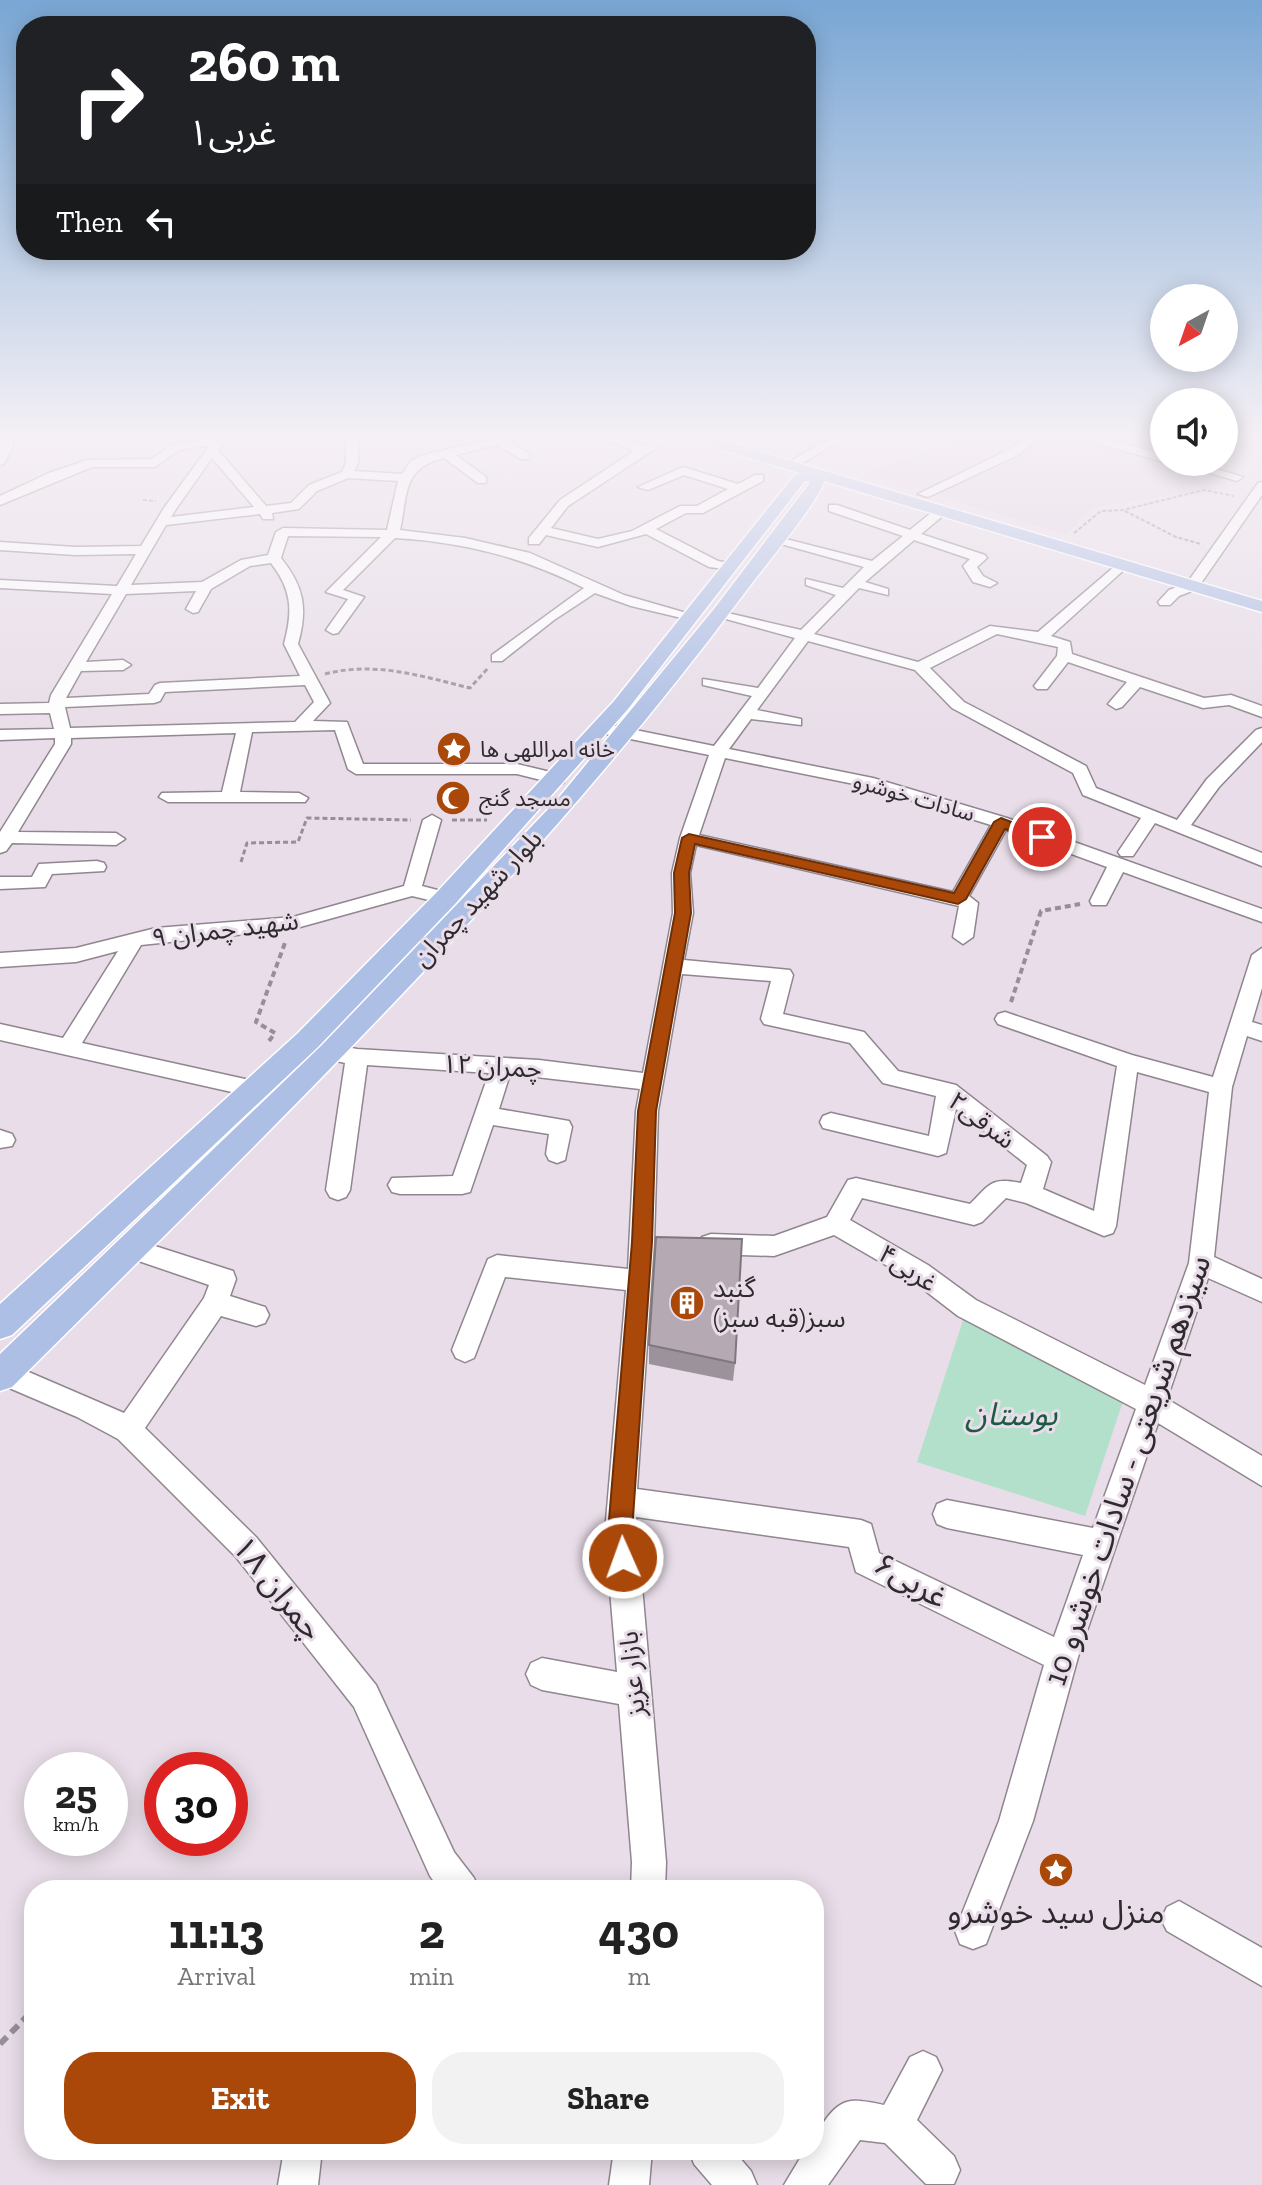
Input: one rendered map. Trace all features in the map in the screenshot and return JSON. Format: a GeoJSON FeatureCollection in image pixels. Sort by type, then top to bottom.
{"type":"FeatureCollection","features":[{"type":"Feature","properties":{"kind":"main road","name":"بلوار شهید چمران"},"geometry":{"type":"LineString","coordinates":[[0,1325],[11,1303],[254,1089],[332,1050],[446,898],[557,779],[612,730],[720,613],[769,537]]}},
{"type":"Feature","properties":{"kind":"main road"},"geometry":{"type":"LineString","coordinates":[[1028,537],[1262,607]]}},
{"type":"Feature","properties":{"kind":"main road","name":"بلوار شهید چمران"},"geometry":{"type":"LineString","coordinates":[[1,1375],[332,1050],[564,806],[690,616],[729,567],[766,540]]}},
{"type":"Feature","properties":{"kind":"street"},"geometry":{"type":"LineString","coordinates":[[3,842],[63,744],[64,733],[55,715],[76,667],[152,537]]}},
{"type":"Feature","properties":{"kind":"street"},"geometry":{"type":"LineString","coordinates":[[274,558],[281,537]]}},
{"type":"Feature","properties":{"kind":"street"},"geometry":{"type":"LineString","coordinates":[[333,630],[357,597],[333,592],[389,537]]}},
{"type":"Feature","properties":{"kind":"street"},"geometry":{"type":"LineString","coordinates":[[429,537],[523,555],[619,598],[690,616]]}},
{"type":"Feature","properties":{"kind":"street"},"geometry":{"type":"LineString","coordinates":[[523,555],[537,537]]}},
{"type":"Feature","properties":{"kind":"street"},"geometry":{"type":"LineString","coordinates":[[572,537],[598,543],[620,537]]}},
{"type":"Feature","properties":{"kind":"street"},"geometry":{"type":"LineString","coordinates":[[654,537],[714,564],[729,567]]}},
{"type":"Feature","properties":{"kind":"street","name":"بازار عزیز"},"geometry":{"type":"LineString","coordinates":[[648,1880],[620,1532],[638,1281],[652,1243],[647,1111],[683,913],[681,873],[689,838],[719,751],[804,636],[874,566],[909,537]]}},
{"type":"Feature","properties":{"kind":"street"},"geometry":{"type":"LineString","coordinates":[[921,537],[980,558],[970,566],[978,579],[990,583]]}},
{"type":"Feature","properties":{"kind":"street"},"geometry":{"type":"LineString","coordinates":[[1165,602],[1174,593],[1192,586],[1227,537]]}},
{"type":"Feature","properties":{"kind":"street"},"geometry":{"type":"LineString","coordinates":[[766,540],[874,566]]}},
{"type":"Feature","properties":{"kind":"street"},"geometry":{"type":"LineString","coordinates":[[0,546],[75,551],[145,550]]}},
{"type":"Feature","properties":{"kind":"street"},"geometry":{"type":"LineString","coordinates":[[0,584],[122,590],[205,586],[246,563],[274,558]]}},
{"type":"Feature","properties":{"kind":"street"},"geometry":{"type":"LineString","coordinates":[[274,558],[299,593],[299,615],[291,644],[322,703],[301,724]]}},
{"type":"Feature","properties":{"kind":"street"},"geometry":{"type":"LineString","coordinates":[[1041,637],[1121,565]]}},
{"type":"Feature","properties":{"kind":"street"},"geometry":{"type":"LineString","coordinates":[[811,582],[883,592]]}},
{"type":"Feature","properties":{"kind":"street"},"geometry":{"type":"LineString","coordinates":[[193,609],[205,586]]}},
{"type":"Feature","properties":{"kind":"street"},"geometry":{"type":"LineString","coordinates":[[497,658],[549,617],[596,586]]}},
{"type":"Feature","properties":{"kind":"street"},"geometry":{"type":"LineString","coordinates":[[720,613],[920,667],[958,705],[1080,770],[1089,791],[1262,860]]}},
{"type":"Feature","properties":{"kind":"street"},"geometry":{"type":"LineString","coordinates":[[920,667],[995,629],[1041,637],[1065,645],[1065,656],[1042,686]]}},
{"type":"Feature","properties":{"kind":"street"},"geometry":{"type":"LineString","coordinates":[[1065,656],[1203,703],[1231,700],[1262,712]]}},
{"type":"Feature","properties":{"kind":"street"},"geometry":{"type":"LineString","coordinates":[[76,667],[123,665]]}},
{"type":"Feature","properties":{"kind":"street"},"geometry":{"type":"LineString","coordinates":[[1168,691],[1183,674]]}},
{"type":"Feature","properties":{"kind":"street"},"geometry":{"type":"LineString","coordinates":[[0,709],[154,698],[160,688],[308,680]]}},
{"type":"Feature","properties":{"kind":"street"},"geometry":{"type":"LineString","coordinates":[[1116,704],[1137,681]]}},
{"type":"Feature","properties":{"kind":"street"},"geometry":{"type":"LineString","coordinates":[[708,682],[761,693]]}},
{"type":"Feature","properties":{"kind":"street"},"geometry":{"type":"LineString","coordinates":[[1231,700],[1239,685]]}},
{"type":"Feature","properties":{"kind":"street"},"geometry":{"type":"LineString","coordinates":[[747,713],[795,722]]}},
{"type":"Feature","properties":{"kind":"street"},"geometry":{"type":"LineString","coordinates":[[0,735],[341,725],[356,769],[517,769],[557,779]]}},
{"type":"Feature","properties":{"kind":"street"},"geometry":{"type":"LineString","coordinates":[[230,797],[245,727]]}},
{"type":"Feature","properties":{"kind":"street","name":"سادات خوشرو"},"geometry":{"type":"LineString","coordinates":[[612,730],[867,782],[1122,858],[1262,916]]}},
{"type":"Feature","properties":{"kind":"street"},"geometry":{"type":"LineString","coordinates":[[1180,828],[1213,783],[1262,733]]}},
{"type":"Feature","properties":{"kind":"street"},"geometry":{"type":"LineString","coordinates":[[168,797],[299,798]]}},
{"type":"Feature","properties":{"kind":"street"},"geometry":{"type":"LineString","coordinates":[[1099,901],[1122,858],[1150,817]]}},
{"type":"Feature","properties":{"kind":"street"},"geometry":{"type":"LineString","coordinates":[[412,890],[432,820]]}},
{"type":"Feature","properties":{"kind":"street"},"geometry":{"type":"LineString","coordinates":[[958,899],[1001,822]]}},
{"type":"Feature","properties":{"kind":"street"},"geometry":{"type":"LineString","coordinates":[[689,838],[958,899],[969,903],[963,937]]}},
{"type":"Feature","properties":{"kind":"street"},"geometry":{"type":"LineString","coordinates":[[3,842],[116,839]]}},
{"type":"Feature","properties":{"kind":"street"},"geometry":{"type":"LineString","coordinates":[[0,883],[38,883],[46,868],[97,867]]}},
{"type":"Feature","properties":{"kind":"street","name":"شهید چمران ۹"},"geometry":{"type":"LineString","coordinates":[[0,960],[76,955],[156,935],[293,923],[412,890],[446,898]]}},
{"type":"Feature","properties":{"kind":"street"},"geometry":{"type":"LineString","coordinates":[[69,1046],[96,1007],[134,941]]}},
{"type":"Feature","properties":{"kind":"street","name":"سیزدهم شریعتی - سادات خوشرو 10"},"geometry":{"type":"LineString","coordinates":[[973,1931],[1016,1821],[1062,1657],[1154,1405],[1201,1263],[1221,1087],[1251,1029],[1262,955]]}},
{"type":"Feature","properties":{"kind":"street","name":"شرقی۲"},"geometry":{"type":"LineString","coordinates":[[673,966],[783,975],[771,1019],[857,1037],[891,1077],[948,1091],[1039,1162],[1030,1194]]}},
{"type":"Feature","properties":{"kind":"street"},"geometry":{"type":"LineString","coordinates":[[1005,1019],[1128,1062],[1221,1087]]}},
{"type":"Feature","properties":{"kind":"street"},"geometry":{"type":"LineString","coordinates":[[0,1032],[254,1089]]}},
{"type":"Feature","properties":{"kind":"street"},"geometry":{"type":"LineString","coordinates":[[332,1050],[338,1190]]}},
{"type":"Feature","properties":{"kind":"street","name":"چمران ۱۲"},"geometry":{"type":"LineString","coordinates":[[332,1050],[501,1068],[539,1068],[652,1082]]}},
{"type":"Feature","properties":{"kind":"street"},"geometry":{"type":"LineString","coordinates":[[694,1244],[774,1246],[836,1224],[856,1187],[974,1215],[1001,1188],[1030,1194],[1104,1226],[1128,1062]]}},
{"type":"Feature","properties":{"kind":"street"},"geometry":{"type":"LineString","coordinates":[[400,1185],[462,1185],[501,1068]]}},
{"type":"Feature","properties":{"kind":"street"},"geometry":{"type":"LineString","coordinates":[[831,1122],[938,1147],[948,1091]]}},
{"type":"Feature","properties":{"kind":"street"},"geometry":{"type":"LineString","coordinates":[[485,1115],[561,1127],[557,1154]]}},
{"type":"Feature","properties":{"kind":"street","name":"غربی۴"},"geometry":{"type":"LineString","coordinates":[[836,1224],[919,1272],[967,1308],[1154,1405],[1262,1472]]}},
{"type":"Feature","properties":{"kind":"street"},"geometry":{"type":"LineString","coordinates":[[130,1248],[219,1291],[256,1315]]}},
{"type":"Feature","properties":{"kind":"street"},"geometry":{"type":"LineString","coordinates":[[1201,1263],[1262,1291]]}},
{"type":"Feature","properties":{"kind":"street"},"geometry":{"type":"LineString","coordinates":[[465,1350],[497,1266],[638,1281]]}},
{"type":"Feature","properties":{"kind":"street"},"geometry":{"type":"LineString","coordinates":[[128,1430],[219,1291]]}},
{"type":"Feature","properties":{"kind":"street","name":"چمران ۱۸"},"geometry":{"type":"LineString","coordinates":[[1,1375],[87,1408],[128,1430],[246,1547],[365,1696],[442,1864],[454,1880]]}},
{"type":"Feature","properties":{"kind":"street","name":"غربی۶"},"geometry":{"type":"LineString","coordinates":[[623,1501],[861,1534],[866,1562],[1062,1657]]}},
{"type":"Feature","properties":{"kind":"street"},"geometry":{"type":"LineString","coordinates":[[947,1514],[1102,1544]]}},
{"type":"Feature","properties":{"kind":"street"},"geometry":{"type":"LineString","coordinates":[[542,1674],[634,1691]]}},
{"type":"Feature","properties":{"kind":"street"},"geometry":{"type":"LineString","coordinates":[[1179,1919],[1262,1968]]}},
{"type":"Feature","properties":{"kind":"street"},"geometry":{"type":"LineString","coordinates":[[894,2125],[923,2070]]}},
{"type":"Feature","properties":{"kind":"street"},"geometry":{"type":"LineString","coordinates":[[824,2157],[851,2120],[894,2125],[940,2170]]}},
{"type":"Feature","properties":{"kind":"street"},"geometry":{"type":"LineString","coordinates":[[298,2185],[302,2160]]}},
{"type":"Feature","properties":{"kind":"street"},"geometry":{"type":"LineString","coordinates":[[629,2185],[632,2160]]}},
{"type":"Feature","properties":{"kind":"street"},"geometry":{"type":"LineString","coordinates":[[716,2160],[737,2185]]}},
{"type":"Feature","properties":{"kind":"street"},"geometry":{"type":"LineString","coordinates":[[804,2185],[822,2160]]}},
{"type":"Feature","properties":{"kind":"path"},"geometry":{"type":"LineString","coordinates":[[1058,546],[1069,537]]}},
{"type":"Feature","properties":{"kind":"path"},"geometry":{"type":"LineString","coordinates":[[1176,537],[1218,549]]}},
{"type":"Feature","properties":{"kind":"path"},"geometry":{"type":"LineString","coordinates":[[308,680],[343,667],[378,668],[470,688],[497,658]]}},
{"type":"Feature","properties":{"kind":"path"},"geometry":{"type":"LineString","coordinates":[[241,862],[247,843],[298,842],[307,818],[432,820]]}},
{"type":"Feature","properties":{"kind":"path"},"geometry":{"type":"LineString","coordinates":[[1005,1019],[1041,911],[1099,901]]}},
{"type":"Feature","properties":{"kind":"path"},"geometry":{"type":"LineString","coordinates":[[266,1046],[275,1033],[256,1022],[293,923]]}},
{"type":"Feature","properties":{"kind":"path"},"geometry":{"type":"LineString","coordinates":[[0,2044],[24,2019]]}},
{"type":"Feature","properties":{"kind":"green space","name":"بوستان"},"geometry":{"type":"Polygon","coordinates":[[[967,1308],[1127,1389],[1085,1516],[917,1462],[967,1308]]]}},
{"type":"Feature","properties":{"kind":"building","name":"گنبد سبز(قبه سبز)"},"geometry":{"type":"Polygon","coordinates":[[[656,1237],[742,1239],[735,1363],[649,1345],[656,1237]]]}},
{"type":"Feature","properties":{"kind":"place","name":"خانه امراللهی ها"},"geometry":{"type":"Point","coordinates":[454,749]}},
{"type":"Feature","properties":{"kind":"place","name":"مسجد گنج"},"geometry":{"type":"Point","coordinates":[453,798]}},
{"type":"Feature","properties":{"kind":"place","name":"گنبد سبز(قبه سبز)"},"geometry":{"type":"Point","coordinates":[687,1303]}},
{"type":"Feature","properties":{"kind":"place","name":"منزل سید خوشرو"},"geometry":{"type":"Point","coordinates":[1056,1870]}},
{"type":"Feature","properties":{"kind":"route"},"geometry":{"type":"LineString","coordinates":[[623,1558],[620,1532],[642,1242],[647,1111],[683,913],[681,873],[689,838],[958,899],[1001,822],[1042,837]]}}]}
